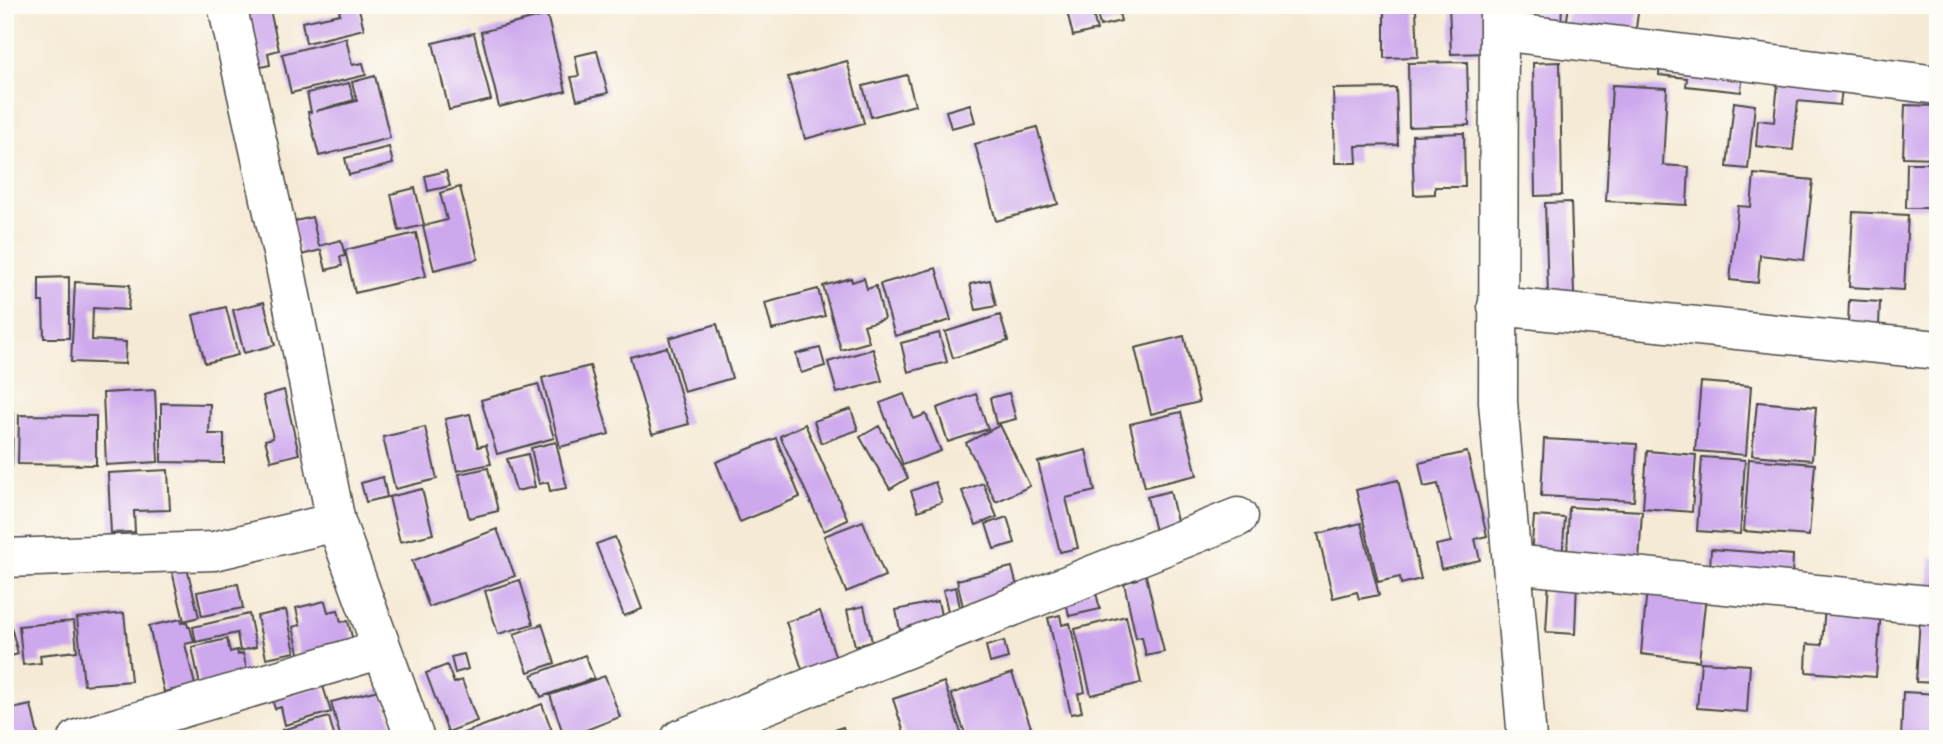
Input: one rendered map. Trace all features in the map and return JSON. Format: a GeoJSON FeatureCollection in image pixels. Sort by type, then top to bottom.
{"type":"FeatureCollection","features":[{"type":"Feature","properties":{"kind":"street"},"geometry":{"type":"LineString","coordinates":[[227,5],[285,266],[336,522],[415,739]]}},
{"type":"Feature","properties":{"kind":"street"},"geometry":{"type":"LineString","coordinates":[[1527,739],[1499,402],[1499,18],[1938,85]]}},
{"type":"Feature","properties":{"kind":"street"},"geometry":{"type":"LineString","coordinates":[[1497,306],[1938,349]]}},
{"type":"Feature","properties":{"kind":"street"},"geometry":{"type":"LineString","coordinates":[[680,739],[1238,517]]}},
{"type":"Feature","properties":{"kind":"street"},"geometry":{"type":"LineString","coordinates":[[5,558],[214,551],[336,522]]}},
{"type":"Feature","properties":{"kind":"street"},"geometry":{"type":"LineString","coordinates":[[1513,564],[1938,606]]}},
{"type":"Feature","properties":{"kind":"street"},"geometry":{"type":"LineString","coordinates":[[78,739],[382,649]]}},
{"type":"Feature","properties":{"kind":"building"},"geometry":{"type":"Polygon","coordinates":[[[358,5],[364,29],[306,43],[302,22],[340,14],[338,6],[358,5]]]}},
{"type":"Feature","properties":{"kind":"building"},"geometry":{"type":"Polygon","coordinates":[[[1095,5],[1117,5],[1121,21],[1100,26],[1095,5]]]}},
{"type":"Feature","properties":{"kind":"building"},"geometry":{"type":"Polygon","coordinates":[[[1449,5],[1487,5],[1489,53],[1451,54],[1449,5]]]}},
{"type":"Feature","properties":{"kind":"building"},"geometry":{"type":"Polygon","coordinates":[[[1535,5],[1562,5],[1561,25],[1535,24],[1535,5]]]}},
{"type":"Feature","properties":{"kind":"building"},"geometry":{"type":"Polygon","coordinates":[[[1569,5],[1639,5],[1635,36],[1566,27],[1569,5]]]}},
{"type":"Feature","properties":{"kind":"building"},"geometry":{"type":"Polygon","coordinates":[[[1091,6],[1097,30],[1073,36],[1067,11],[1091,6]]]}},
{"type":"Feature","properties":{"kind":"building"},"geometry":{"type":"Polygon","coordinates":[[[1416,9],[1418,57],[1384,58],[1384,10],[1416,9]]]}},
{"type":"Feature","properties":{"kind":"building"},"geometry":{"type":"Polygon","coordinates":[[[270,10],[279,50],[268,53],[270,65],[252,69],[240,17],[270,10]]]}},
{"type":"Feature","properties":{"kind":"building"},"geometry":{"type":"Polygon","coordinates":[[[547,15],[566,91],[499,107],[481,32],[547,15]]]}},
{"type":"Feature","properties":{"kind":"building"},"geometry":{"type":"Polygon","coordinates":[[[474,33],[491,100],[449,110],[433,43],[474,33]]]}},
{"type":"Feature","properties":{"kind":"building"},"geometry":{"type":"Polygon","coordinates":[[[346,38],[352,65],[363,63],[366,75],[291,93],[282,54],[346,38]]]}},
{"type":"Feature","properties":{"kind":"building"},"geometry":{"type":"Polygon","coordinates":[[[597,51],[608,93],[577,100],[571,77],[579,76],[575,56],[597,51]]]}},
{"type":"Feature","properties":{"kind":"building"},"geometry":{"type":"Polygon","coordinates":[[[1660,58],[1743,68],[1741,92],[1686,86],[1687,78],[1659,75],[1660,58]]]}},
{"type":"Feature","properties":{"kind":"building"},"geometry":{"type":"Polygon","coordinates":[[[847,61],[864,123],[805,139],[788,77],[847,61]]]}},
{"type":"Feature","properties":{"kind":"building"},"geometry":{"type":"Polygon","coordinates":[[[1467,62],[1469,125],[1409,127],[1408,63],[1467,62]]]}},
{"type":"Feature","properties":{"kind":"building"},"geometry":{"type":"Polygon","coordinates":[[[1560,62],[1562,195],[1535,196],[1533,63],[1560,62]]]}},
{"type":"Feature","properties":{"kind":"building"},"geometry":{"type":"Polygon","coordinates":[[[1779,74],[1843,81],[1840,105],[1798,101],[1793,150],[1756,146],[1758,120],[1774,122],[1779,74]]]}},
{"type":"Feature","properties":{"kind":"building"},"geometry":{"type":"Polygon","coordinates":[[[907,75],[915,105],[871,117],[863,86],[907,75]]]}},
{"type":"Feature","properties":{"kind":"building"},"geometry":{"type":"Polygon","coordinates":[[[375,76],[390,138],[319,156],[308,112],[311,112],[307,93],[349,83],[354,100],[316,111],[357,101],[352,82],[375,76]]]}},
{"type":"Feature","properties":{"kind":"building"},"geometry":{"type":"Polygon","coordinates":[[[1612,85],[1667,88],[1663,165],[1689,167],[1687,205],[1606,201],[1612,85]]]}},
{"type":"Feature","properties":{"kind":"building"},"geometry":{"type":"Polygon","coordinates":[[[1396,88],[1398,145],[1356,146],[1357,163],[1335,163],[1333,89],[1396,88]]]}},
{"type":"Feature","properties":{"kind":"building"},"geometry":{"type":"Polygon","coordinates":[[[1734,102],[1755,105],[1748,169],[1727,167],[1734,102]]]}},
{"type":"Feature","properties":{"kind":"building"},"geometry":{"type":"Polygon","coordinates":[[[970,104],[975,122],[951,128],[946,111],[970,104]]]}},
{"type":"Feature","properties":{"kind":"building"},"geometry":{"type":"Polygon","coordinates":[[[1905,105],[1938,106],[1938,158],[1903,157],[1905,105]]]}},
{"type":"Feature","properties":{"kind":"building"},"geometry":{"type":"Polygon","coordinates":[[[1037,127],[1058,204],[996,221],[975,144],[1037,127]]]}},
{"type":"Feature","properties":{"kind":"building"},"geometry":{"type":"Polygon","coordinates":[[[1464,133],[1465,187],[1435,187],[1435,194],[1414,195],[1412,135],[1464,133]]]}},
{"type":"Feature","properties":{"kind":"building"},"geometry":{"type":"Polygon","coordinates":[[[389,147],[393,164],[349,175],[345,158],[389,147]]]}},
{"type":"Feature","properties":{"kind":"building"},"geometry":{"type":"Polygon","coordinates":[[[1907,163],[1938,163],[1938,214],[1930,214],[1930,208],[1906,208],[1907,163]]]}},
{"type":"Feature","properties":{"kind":"building"},"geometry":{"type":"Polygon","coordinates":[[[446,171],[450,186],[428,191],[425,176],[446,171]]]}},
{"type":"Feature","properties":{"kind":"building"},"geometry":{"type":"Polygon","coordinates":[[[1754,174],[1813,180],[1804,260],[1760,255],[1758,283],[1730,280],[1738,206],[1751,207],[1754,174]]]}},
{"type":"Feature","properties":{"kind":"building"},"geometry":{"type":"Polygon","coordinates":[[[460,187],[478,259],[434,270],[423,226],[447,220],[440,193],[460,187]]]}},
{"type":"Feature","properties":{"kind":"building"},"geometry":{"type":"Polygon","coordinates":[[[415,188],[424,225],[399,231],[391,194],[415,188]]]}},
{"type":"Feature","properties":{"kind":"building"},"geometry":{"type":"Polygon","coordinates":[[[1571,202],[1574,294],[1548,295],[1545,203],[1571,202]]]}},
{"type":"Feature","properties":{"kind":"building"},"geometry":{"type":"Polygon","coordinates":[[[1853,212],[1908,215],[1904,290],[1849,287],[1853,212]]]}},
{"type":"Feature","properties":{"kind":"building"},"geometry":{"type":"Polygon","coordinates":[[[312,217],[319,246],[341,240],[345,256],[340,257],[342,266],[326,270],[321,250],[301,255],[292,222],[312,217]]]}},
{"type":"Feature","properties":{"kind":"building"},"geometry":{"type":"Polygon","coordinates":[[[1934,222],[1938,223],[1938,260],[1932,260],[1934,222]]]}},
{"type":"Feature","properties":{"kind":"building"},"geometry":{"type":"Polygon","coordinates":[[[416,233],[426,276],[355,293],[345,250],[416,233]]]}},
{"type":"Feature","properties":{"kind":"building"},"geometry":{"type":"Polygon","coordinates":[[[936,268],[951,320],[895,336],[880,284],[936,268]]]}},
{"type":"Feature","properties":{"kind":"building"},"geometry":{"type":"Polygon","coordinates":[[[69,277],[69,338],[44,338],[39,278],[69,277]]]}},
{"type":"Feature","properties":{"kind":"building"},"geometry":{"type":"Polygon","coordinates":[[[851,278],[852,282],[864,278],[867,289],[876,286],[884,319],[864,325],[869,342],[841,350],[823,286],[851,278]]]}},
{"type":"Feature","properties":{"kind":"building"},"geometry":{"type":"Polygon","coordinates":[[[990,280],[996,306],[976,310],[970,284],[990,280]]]}},
{"type":"Feature","properties":{"kind":"building"},"geometry":{"type":"Polygon","coordinates":[[[75,282],[130,285],[128,310],[93,308],[92,340],[126,342],[125,364],[71,362],[75,282]]]}},
{"type":"Feature","properties":{"kind":"building"},"geometry":{"type":"Polygon","coordinates":[[[818,289],[825,316],[772,330],[765,303],[818,289]]]}},
{"type":"Feature","properties":{"kind":"building"},"geometry":{"type":"Polygon","coordinates":[[[1849,300],[1880,302],[1879,326],[1848,325],[1849,300]]]}},
{"type":"Feature","properties":{"kind":"building"},"geometry":{"type":"Polygon","coordinates":[[[264,302],[275,345],[244,353],[233,310],[264,302]]]}},
{"type":"Feature","properties":{"kind":"building"},"geometry":{"type":"Polygon","coordinates":[[[226,307],[238,355],[205,363],[193,315],[226,307]]]}},
{"type":"Feature","properties":{"kind":"building"},"geometry":{"type":"Polygon","coordinates":[[[1000,315],[1008,341],[953,358],[945,332],[1000,315]]]}},
{"type":"Feature","properties":{"kind":"building"},"geometry":{"type":"Polygon","coordinates":[[[717,324],[732,378],[684,392],[669,338],[717,324]]]}},
{"type":"Feature","properties":{"kind":"building"},"geometry":{"type":"Polygon","coordinates":[[[939,333],[947,362],[908,372],[901,343],[939,333]]]}},
{"type":"Feature","properties":{"kind":"building"},"geometry":{"type":"Polygon","coordinates":[[[1184,336],[1199,402],[1151,414],[1135,348],[1184,336]]]}},
{"type":"Feature","properties":{"kind":"building"},"geometry":{"type":"Polygon","coordinates":[[[667,347],[689,424],[652,434],[630,357],[667,347]]]}},
{"type":"Feature","properties":{"kind":"building"},"geometry":{"type":"Polygon","coordinates":[[[820,348],[825,366],[801,373],[796,354],[820,348]]]}},
{"type":"Feature","properties":{"kind":"building"},"geometry":{"type":"Polygon","coordinates":[[[873,349],[882,381],[837,393],[828,362],[873,349]]]}},
{"type":"Feature","properties":{"kind":"building"},"geometry":{"type":"Polygon","coordinates":[[[590,366],[609,434],[560,447],[542,378],[590,366]]]}},
{"type":"Feature","properties":{"kind":"building"},"geometry":{"type":"Polygon","coordinates":[[[1701,382],[1751,386],[1746,455],[1695,451],[1701,382]]]}},
{"type":"Feature","properties":{"kind":"building"},"geometry":{"type":"Polygon","coordinates":[[[538,384],[554,438],[497,454],[481,400],[538,384]]]}},
{"type":"Feature","properties":{"kind":"building"},"geometry":{"type":"Polygon","coordinates":[[[155,390],[158,462],[106,465],[103,393],[155,390]]]}},
{"type":"Feature","properties":{"kind":"building"},"geometry":{"type":"Polygon","coordinates":[[[284,390],[299,454],[271,461],[265,440],[273,438],[263,396],[284,390]]]}},
{"type":"Feature","properties":{"kind":"building"},"geometry":{"type":"Polygon","coordinates":[[[1009,393],[1016,419],[996,424],[990,398],[1009,393]]]}},
{"type":"Feature","properties":{"kind":"building"},"geometry":{"type":"Polygon","coordinates":[[[904,394],[914,419],[926,414],[941,451],[903,465],[880,403],[904,394]]]}},
{"type":"Feature","properties":{"kind":"building"},"geometry":{"type":"Polygon","coordinates":[[[976,394],[988,429],[948,442],[937,408],[976,394]]]}},
{"type":"Feature","properties":{"kind":"building"},"geometry":{"type":"Polygon","coordinates":[[[1757,402],[1816,407],[1812,460],[1752,455],[1757,402]]]}},
{"type":"Feature","properties":{"kind":"building"},"geometry":{"type":"Polygon","coordinates":[[[161,403],[210,404],[209,434],[224,434],[224,463],[161,462],[161,403]]]}},
{"type":"Feature","properties":{"kind":"building"},"geometry":{"type":"Polygon","coordinates":[[[851,409],[858,430],[821,443],[814,421],[851,409]]]}},
{"type":"Feature","properties":{"kind":"building"},"geometry":{"type":"Polygon","coordinates":[[[5,412],[13,412],[12,466],[5,466],[5,412]]]}},
{"type":"Feature","properties":{"kind":"building"},"geometry":{"type":"Polygon","coordinates":[[[1181,412],[1197,475],[1145,487],[1130,424],[1181,412]]]}},
{"type":"Feature","properties":{"kind":"building"},"geometry":{"type":"Polygon","coordinates":[[[470,414],[478,447],[486,445],[491,464],[457,471],[445,419],[470,414]]]}},
{"type":"Feature","properties":{"kind":"building"},"geometry":{"type":"Polygon","coordinates":[[[19,415],[96,416],[96,465],[18,464],[19,415]]]}},
{"type":"Feature","properties":{"kind":"building"},"geometry":{"type":"Polygon","coordinates":[[[805,424],[848,520],[824,531],[780,436],[805,424]]]}},
{"type":"Feature","properties":{"kind":"building"},"geometry":{"type":"Polygon","coordinates":[[[1000,425],[1030,486],[996,502],[966,443],[1000,425]]]}},
{"type":"Feature","properties":{"kind":"building"},"geometry":{"type":"Polygon","coordinates":[[[879,426],[908,478],[890,489],[860,437],[879,426]]]}},
{"type":"Feature","properties":{"kind":"building"},"geometry":{"type":"Polygon","coordinates":[[[425,427],[437,479],[395,489],[383,437],[425,427]]]}},
{"type":"Feature","properties":{"kind":"building"},"geometry":{"type":"Polygon","coordinates":[[[776,438],[800,497],[740,522],[716,462],[776,438]]]}},
{"type":"Feature","properties":{"kind":"building"},"geometry":{"type":"Polygon","coordinates":[[[1544,439],[1637,444],[1634,501],[1541,496],[1544,439]]]}},
{"type":"Feature","properties":{"kind":"building"},"geometry":{"type":"Polygon","coordinates":[[[556,442],[567,488],[550,491],[548,482],[539,484],[531,448],[556,442]]]}},
{"type":"Feature","properties":{"kind":"building"},"geometry":{"type":"Polygon","coordinates":[[[1086,450],[1095,491],[1066,498],[1078,548],[1060,552],[1038,462],[1086,450]]]}},
{"type":"Feature","properties":{"kind":"building"},"geometry":{"type":"Polygon","coordinates":[[[1647,451],[1696,455],[1692,512],[1643,508],[1647,451]]]}},
{"type":"Feature","properties":{"kind":"building"},"geometry":{"type":"Polygon","coordinates":[[[1467,452],[1487,536],[1475,539],[1480,560],[1441,569],[1436,545],[1451,542],[1438,484],[1424,487],[1419,463],[1467,452]]]}},
{"type":"Feature","properties":{"kind":"building"},"geometry":{"type":"Polygon","coordinates":[[[528,454],[535,487],[516,491],[507,459],[528,454]]]}},
{"type":"Feature","properties":{"kind":"building"},"geometry":{"type":"Polygon","coordinates":[[[1702,457],[1745,460],[1740,534],[1697,531],[1702,457]]]}},
{"type":"Feature","properties":{"kind":"building"},"geometry":{"type":"Polygon","coordinates":[[[1749,459],[1815,464],[1809,536],[1744,531],[1749,459]]]}},
{"type":"Feature","properties":{"kind":"building"},"geometry":{"type":"Polygon","coordinates":[[[488,468],[498,511],[469,518],[459,474],[488,468]]]}},
{"type":"Feature","properties":{"kind":"building"},"geometry":{"type":"Polygon","coordinates":[[[168,470],[170,510],[134,511],[135,532],[111,533],[108,473],[168,470]]]}},
{"type":"Feature","properties":{"kind":"building"},"geometry":{"type":"Polygon","coordinates":[[[383,477],[387,497],[366,502],[361,483],[383,477]]]}},
{"type":"Feature","properties":{"kind":"building"},"geometry":{"type":"Polygon","coordinates":[[[1398,480],[1421,579],[1401,584],[1400,577],[1378,582],[1356,490],[1398,480]]]}},
{"type":"Feature","properties":{"kind":"building"},"geometry":{"type":"Polygon","coordinates":[[[935,482],[942,502],[918,511],[911,491],[935,482]]]}},
{"type":"Feature","properties":{"kind":"building"},"geometry":{"type":"Polygon","coordinates":[[[983,483],[997,517],[976,525],[962,491],[983,483]]]}},
{"type":"Feature","properties":{"kind":"building"},"geometry":{"type":"Polygon","coordinates":[[[422,489],[433,534],[400,542],[389,497],[422,489]]]}},
{"type":"Feature","properties":{"kind":"building"},"geometry":{"type":"Polygon","coordinates":[[[1170,491],[1179,530],[1156,536],[1147,497],[1170,491]]]}},
{"type":"Feature","properties":{"kind":"building"},"geometry":{"type":"Polygon","coordinates":[[[1569,507],[1642,511],[1639,562],[1567,557],[1569,507]]]}},
{"type":"Feature","properties":{"kind":"building"},"geometry":{"type":"Polygon","coordinates":[[[1534,516],[1565,518],[1562,560],[1531,557],[1534,516]]]}},
{"type":"Feature","properties":{"kind":"building"},"geometry":{"type":"Polygon","coordinates":[[[1007,517],[1015,543],[994,549],[986,524],[1007,517]]]}},
{"type":"Feature","properties":{"kind":"building"},"geometry":{"type":"Polygon","coordinates":[[[863,521],[885,576],[846,592],[824,536],[863,521]]]}},
{"type":"Feature","properties":{"kind":"building"},"geometry":{"type":"Polygon","coordinates":[[[1361,523],[1379,595],[1359,599],[1357,592],[1333,598],[1318,534],[1361,523]]]}},
{"type":"Feature","properties":{"kind":"building"},"geometry":{"type":"Polygon","coordinates":[[[497,529],[515,576],[429,607],[412,561],[497,529]]]}},
{"type":"Feature","properties":{"kind":"building"},"geometry":{"type":"Polygon","coordinates":[[[615,537],[642,609],[624,616],[596,544],[615,537]]]}},
{"type":"Feature","properties":{"kind":"building"},"geometry":{"type":"Polygon","coordinates":[[[1711,549],[1793,555],[1792,577],[1710,570],[1711,549]]]}},
{"type":"Feature","properties":{"kind":"building"},"geometry":{"type":"Polygon","coordinates":[[[1930,557],[1938,558],[1938,593],[1928,593],[1930,557]]]}},
{"type":"Feature","properties":{"kind":"building"},"geometry":{"type":"Polygon","coordinates":[[[1012,567],[1019,594],[963,607],[957,580],[1012,567]]]}},
{"type":"Feature","properties":{"kind":"building"},"geometry":{"type":"Polygon","coordinates":[[[1144,567],[1164,652],[1146,656],[1142,637],[1136,638],[1124,583],[1137,579],[1135,569],[1144,567]]]}},
{"type":"Feature","properties":{"kind":"building"},"geometry":{"type":"Polygon","coordinates":[[[187,568],[199,617],[184,621],[172,571],[187,568]]]}},
{"type":"Feature","properties":{"kind":"building"},"geometry":{"type":"Polygon","coordinates":[[[1549,578],[1577,580],[1575,634],[1546,632],[1549,578]]]}},
{"type":"Feature","properties":{"kind":"building"},"geometry":{"type":"Polygon","coordinates":[[[520,580],[533,624],[498,634],[485,591],[520,580]]]}},
{"type":"Feature","properties":{"kind":"building"},"geometry":{"type":"Polygon","coordinates":[[[238,584],[243,608],[202,616],[197,592],[238,584]]]}},
{"type":"Feature","properties":{"kind":"building"},"geometry":{"type":"Polygon","coordinates":[[[956,587],[960,608],[948,611],[943,590],[956,587]]]}},
{"type":"Feature","properties":{"kind":"building"},"geometry":{"type":"Polygon","coordinates":[[[1647,588],[1706,594],[1699,661],[1641,654],[1647,588]]]}},
{"type":"Feature","properties":{"kind":"building"},"geometry":{"type":"Polygon","coordinates":[[[1095,589],[1100,609],[1069,616],[1065,596],[1095,589]]]}},
{"type":"Feature","properties":{"kind":"building"},"geometry":{"type":"Polygon","coordinates":[[[325,601],[328,612],[338,610],[341,622],[348,621],[355,649],[301,661],[293,627],[300,625],[296,608],[325,601]]]}},
{"type":"Feature","properties":{"kind":"building"},"geometry":{"type":"Polygon","coordinates":[[[938,601],[943,625],[901,635],[896,610],[938,601]]]}},
{"type":"Feature","properties":{"kind":"building"},"geometry":{"type":"Polygon","coordinates":[[[1825,605],[1881,610],[1876,677],[1806,672],[1807,644],[1822,645],[1825,605]]]}},
{"type":"Feature","properties":{"kind":"building"},"geometry":{"type":"Polygon","coordinates":[[[864,606],[872,642],[855,646],[847,610],[864,606]]]}},
{"type":"Feature","properties":{"kind":"building"},"geometry":{"type":"Polygon","coordinates":[[[286,610],[295,652],[266,658],[257,616],[286,610]]]}},
{"type":"Feature","properties":{"kind":"building"},"geometry":{"type":"Polygon","coordinates":[[[820,611],[837,661],[803,672],[786,622],[820,611]]]}},
{"type":"Feature","properties":{"kind":"building"},"geometry":{"type":"Polygon","coordinates":[[[124,613],[131,681],[84,685],[77,618],[124,613]]]}},
{"type":"Feature","properties":{"kind":"building"},"geometry":{"type":"Polygon","coordinates":[[[249,614],[256,647],[240,651],[237,633],[196,642],[193,627],[249,614]]]}},
{"type":"Feature","properties":{"kind":"building"},"geometry":{"type":"Polygon","coordinates":[[[1060,615],[1062,625],[1070,623],[1085,692],[1078,694],[1082,712],[1071,714],[1048,618],[1060,615]]]}},
{"type":"Feature","properties":{"kind":"building"},"geometry":{"type":"Polygon","coordinates":[[[1126,616],[1141,683],[1091,695],[1075,629],[1126,616]]]}},
{"type":"Feature","properties":{"kind":"building"},"geometry":{"type":"Polygon","coordinates":[[[1920,617],[1938,618],[1938,683],[1916,682],[1920,617]]]}},
{"type":"Feature","properties":{"kind":"building"},"geometry":{"type":"Polygon","coordinates":[[[181,619],[182,623],[187,622],[190,627],[194,642],[185,644],[195,685],[164,692],[149,626],[181,619]]]}},
{"type":"Feature","properties":{"kind":"building"},"geometry":{"type":"Polygon","coordinates":[[[74,621],[77,651],[40,655],[41,663],[23,665],[19,626],[74,621]]]}},
{"type":"Feature","properties":{"kind":"building"},"geometry":{"type":"Polygon","coordinates":[[[10,622],[18,654],[5,658],[5,623],[10,622]]]}},
{"type":"Feature","properties":{"kind":"building"},"geometry":{"type":"Polygon","coordinates":[[[542,624],[555,663],[528,672],[514,634],[542,624]]]}},
{"type":"Feature","properties":{"kind":"building"},"geometry":{"type":"Polygon","coordinates":[[[227,639],[230,652],[237,650],[238,655],[243,653],[249,679],[201,690],[192,647],[227,639]]]}},
{"type":"Feature","properties":{"kind":"building"},"geometry":{"type":"Polygon","coordinates":[[[1004,641],[1008,658],[990,663],[986,646],[1004,641]]]}},
{"type":"Feature","properties":{"kind":"building"},"geometry":{"type":"Polygon","coordinates":[[[464,654],[468,669],[455,673],[451,657],[464,654]]]}},
{"type":"Feature","properties":{"kind":"building"},"geometry":{"type":"Polygon","coordinates":[[[585,655],[594,678],[541,697],[532,675],[585,655]]]}},
{"type":"Feature","properties":{"kind":"building"},"geometry":{"type":"Polygon","coordinates":[[[1701,662],[1750,665],[1747,712],[1697,708],[1701,662]]]}},
{"type":"Feature","properties":{"kind":"building"},"geometry":{"type":"Polygon","coordinates":[[[447,665],[454,683],[462,680],[477,721],[448,732],[426,673],[447,665]]]}},
{"type":"Feature","properties":{"kind":"building"},"geometry":{"type":"Polygon","coordinates":[[[1012,673],[1033,733],[1017,739],[967,739],[951,694],[1012,673]]]}},
{"type":"Feature","properties":{"kind":"building"},"geometry":{"type":"Polygon","coordinates":[[[605,676],[620,717],[583,731],[585,739],[565,739],[550,695],[605,676]]]}},
{"type":"Feature","properties":{"kind":"building"},"geometry":{"type":"Polygon","coordinates":[[[944,682],[963,739],[906,739],[893,699],[944,682]]]}},
{"type":"Feature","properties":{"kind":"building"},"geometry":{"type":"Polygon","coordinates":[[[323,686],[331,712],[285,725],[281,707],[275,709],[272,699],[323,686]]]}},
{"type":"Feature","properties":{"kind":"building"},"geometry":{"type":"Polygon","coordinates":[[[382,689],[394,733],[373,739],[341,739],[331,702],[382,689]]]}},
{"type":"Feature","properties":{"kind":"building"},"geometry":{"type":"Polygon","coordinates":[[[1903,692],[1938,694],[1938,739],[1901,739],[1903,692]]]}},
{"type":"Feature","properties":{"kind":"building"},"geometry":{"type":"Polygon","coordinates":[[[542,704],[555,739],[456,739],[455,736],[542,704]]]}},
{"type":"Feature","properties":{"kind":"building"},"geometry":{"type":"Polygon","coordinates":[[[31,705],[38,735],[14,739],[7,710],[31,705]]]}},
{"type":"Feature","properties":{"kind":"building"},"geometry":{"type":"Polygon","coordinates":[[[329,717],[335,739],[284,739],[282,730],[329,717]]]}},
{"type":"Feature","properties":{"kind":"building"},"geometry":{"type":"Polygon","coordinates":[[[843,727],[846,739],[825,739],[824,733],[843,727]]]}}]}
